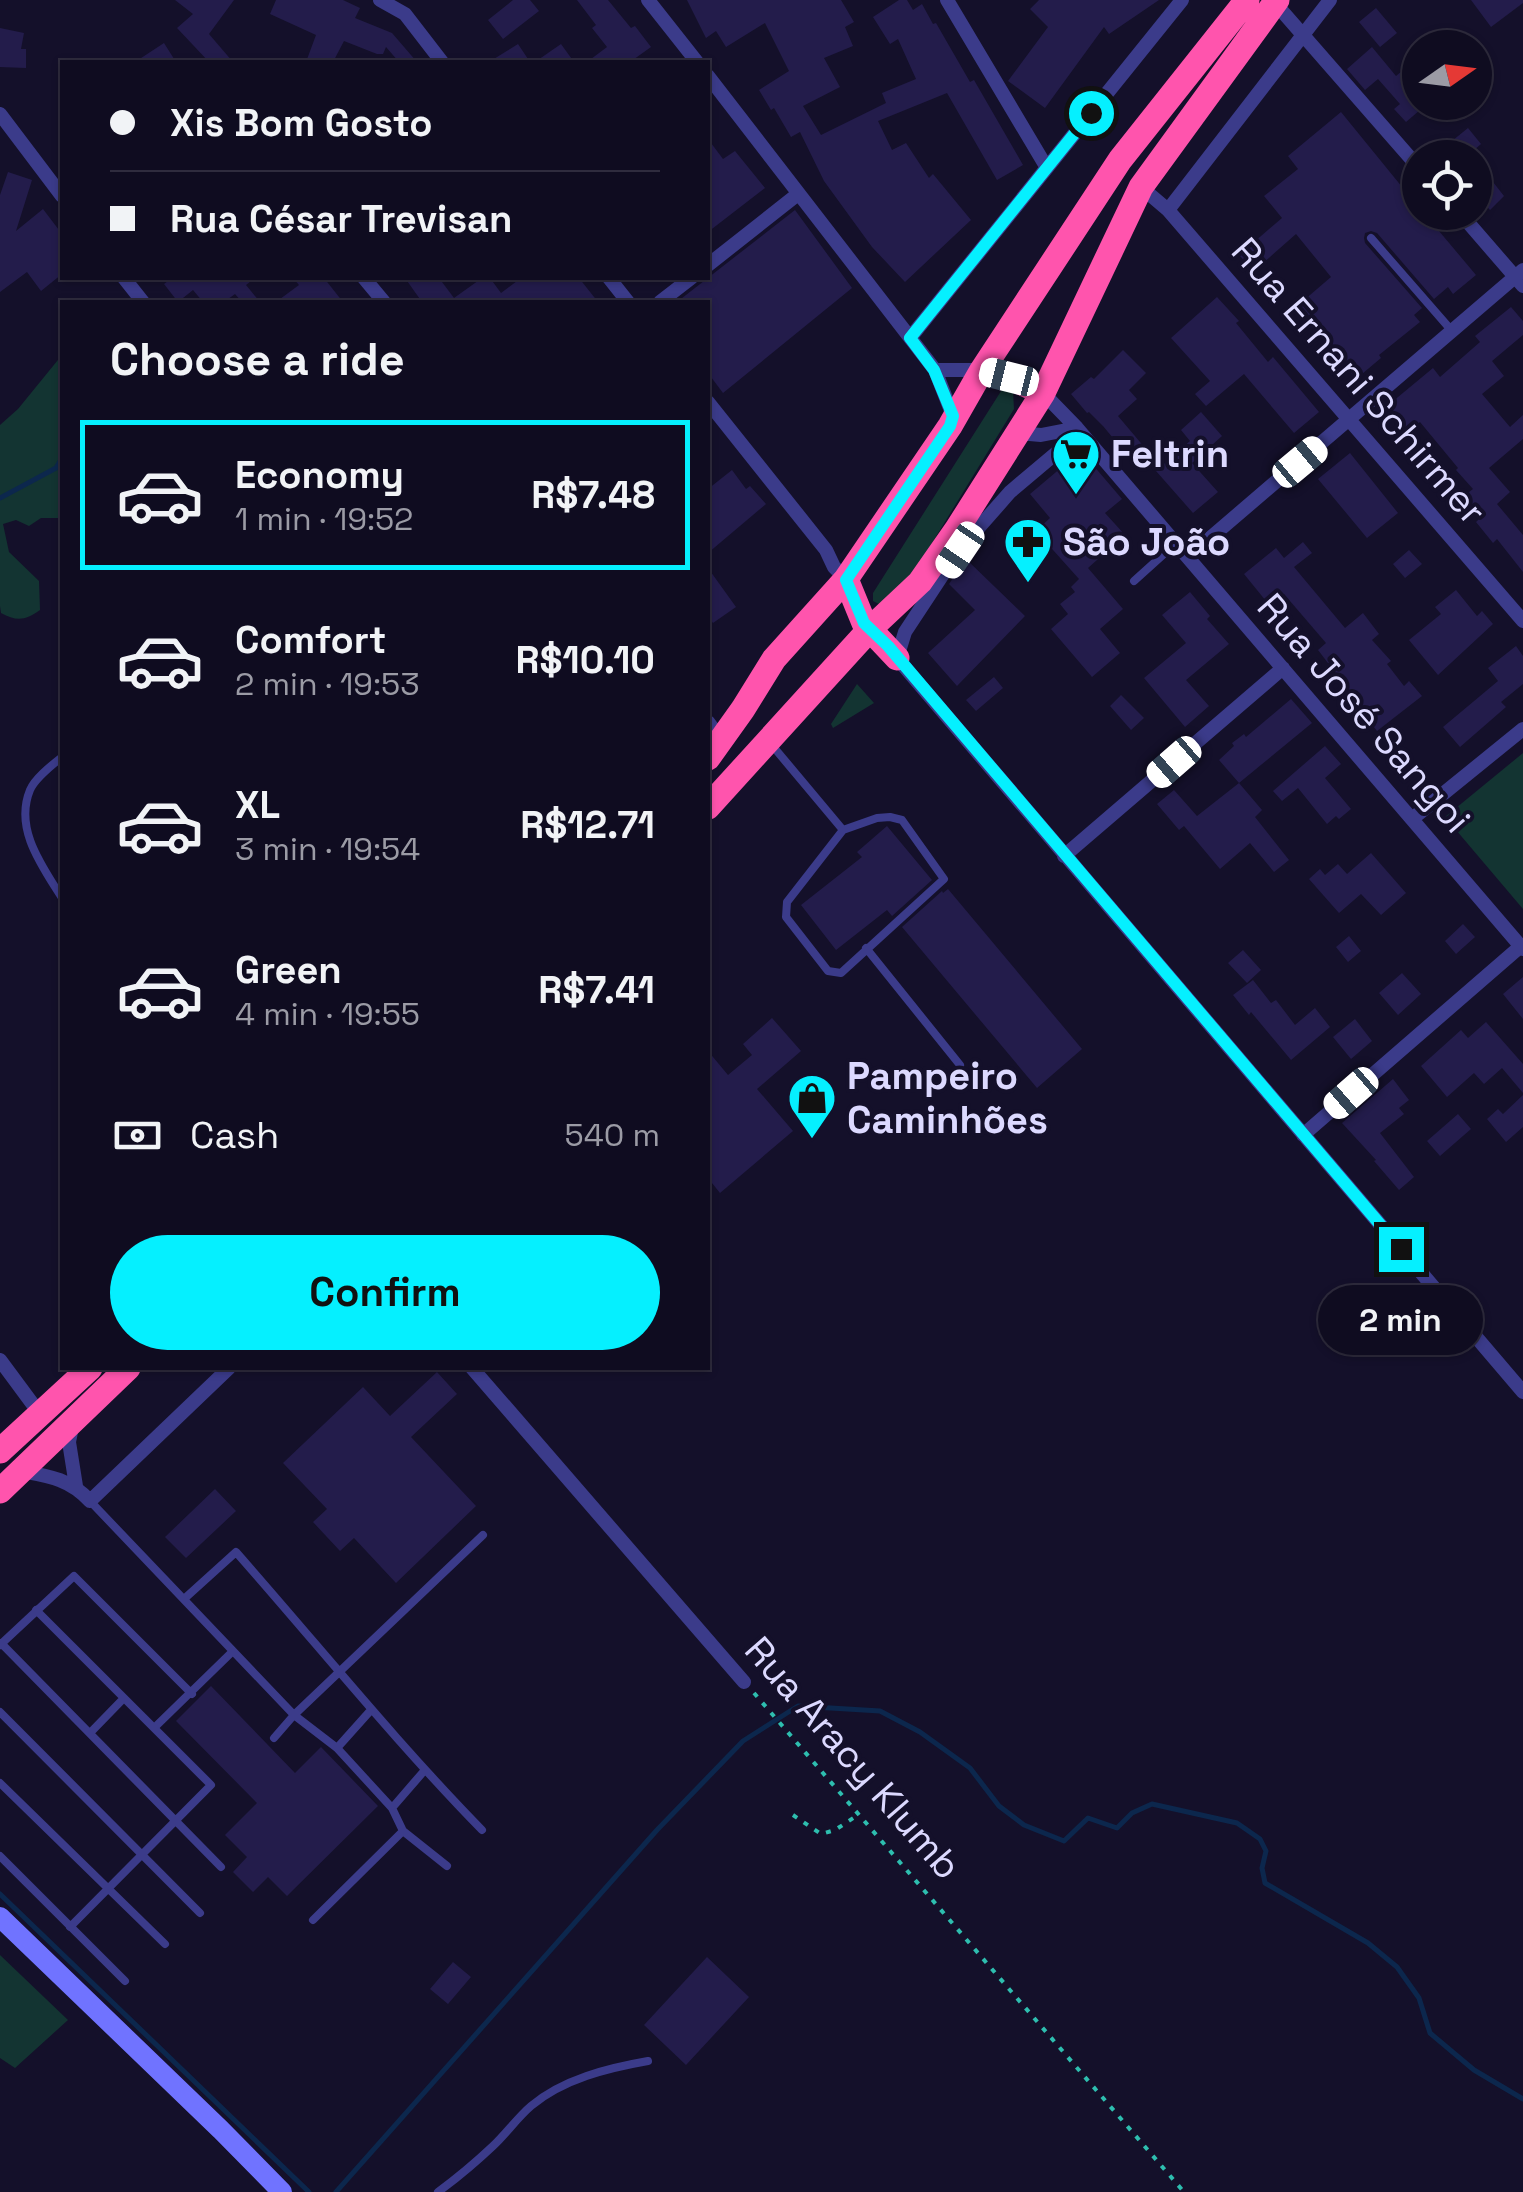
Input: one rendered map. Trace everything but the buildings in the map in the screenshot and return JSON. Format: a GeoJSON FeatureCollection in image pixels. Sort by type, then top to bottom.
{"type":"FeatureCollection","features":[{"type":"Feature","properties":{"kind":"highway"},"geometry":{"type":"LineString","coordinates":[[712,740],[774,660],[851,572],[950,426],[982,370],[1120,160],[1244,1]]}},
{"type":"Feature","properties":{"kind":"highway"},"geometry":{"type":"LineString","coordinates":[[885,644],[892,610],[920,582],[957,530],[1043,394],[1141,187],[1276,1]]}},
{"type":"Feature","properties":{"kind":"highway"},"geometry":{"type":"LineString","coordinates":[[982,370],[1009,377],[1043,394]]}},
{"type":"Feature","properties":{"kind":"highway"},"geometry":{"type":"LineString","coordinates":[[851,572],[864,623],[885,644]]}},
{"type":"Feature","properties":{"kind":"highway"},"geometry":{"type":"LineString","coordinates":[[857,605],[872,613],[892,610]]}},
{"type":"Feature","properties":{"kind":"highway"},"geometry":{"type":"LineString","coordinates":[[710,805],[846,658],[885,644],[893,636],[892,610]]}},
{"type":"Feature","properties":{"kind":"highway"},"geometry":{"type":"LineString","coordinates":[[0,1451],[88,1370]]}},
{"type":"Feature","properties":{"kind":"highway"},"geometry":{"type":"LineString","coordinates":[[0,1491],[126,1370]]}},
{"type":"Feature","properties":{"kind":"street"},"geometry":{"type":"LineString","coordinates":[[380,0],[405,14],[440,60]]}},
{"type":"Feature","properties":{"kind":"street"},"geometry":{"type":"LineString","coordinates":[[648,0],[695,60]]}},
{"type":"Feature","properties":{"kind":"street"},"geometry":{"type":"LineString","coordinates":[[947,0],[1047,168]]}},
{"type":"Feature","properties":{"kind":"street"},"geometry":{"type":"LineString","coordinates":[[910,338],[1182,0]]}},
{"type":"Feature","properties":{"kind":"street"},"geometry":{"type":"LineString","coordinates":[[1168,210],[1330,0]]}},
{"type":"Feature","properties":{"kind":"street"},"geometry":{"type":"LineString","coordinates":[[1276,1],[1402,148]]}},
{"type":"Feature","properties":{"kind":"street"},"geometry":{"type":"LineString","coordinates":[[710,79],[934,370],[953,416],[950,426]]}},
{"type":"Feature","properties":{"kind":"street"},"geometry":{"type":"LineString","coordinates":[[0,114],[60,193]]}},
{"type":"Feature","properties":{"kind":"street","name":"Rua Ernani Schirmer"},"geometry":{"type":"LineString","coordinates":[[1141,187],[1168,210],[1523,621]]}},
{"type":"Feature","properties":{"kind":"street"},"geometry":{"type":"LineString","coordinates":[[710,263],[798,194]]}},
{"type":"Feature","properties":{"kind":"street"},"geometry":{"type":"LineString","coordinates":[[1188,558],[1452,331],[1520,278],[1475,230]]}},
{"type":"Feature","properties":{"kind":"street"},"geometry":{"type":"LineString","coordinates":[[126,280],[141,300]]}},
{"type":"Feature","properties":{"kind":"street"},"geometry":{"type":"LineString","coordinates":[[366,280],[382,300]]}},
{"type":"Feature","properties":{"kind":"street"},"geometry":{"type":"LineString","coordinates":[[610,280],[626,300]]}},
{"type":"Feature","properties":{"kind":"street"},"geometry":{"type":"LineString","coordinates":[[663,300],[689,280]]}},
{"type":"Feature","properties":{"kind":"street"},"geometry":{"type":"LineString","coordinates":[[934,370],[982,370]]}},
{"type":"Feature","properties":{"kind":"street","name":"Rua José Sangoi"},"geometry":{"type":"LineString","coordinates":[[1043,394],[1522,947]]}},
{"type":"Feature","properties":{"kind":"street"},"geometry":{"type":"LineString","coordinates":[[710,405],[826,550],[851,572]]}},
{"type":"Feature","properties":{"kind":"street"},"geometry":{"type":"LineString","coordinates":[[1018,434],[1079,431]]}},
{"type":"Feature","properties":{"kind":"street"},"geometry":{"type":"LineString","coordinates":[[1079,431],[1010,492],[960,550],[905,632],[885,644],[1523,1392]]}},
{"type":"Feature","properties":{"kind":"street"},"geometry":{"type":"LineString","coordinates":[[1064,856],[1283,668]]}},
{"type":"Feature","properties":{"kind":"street"},"geometry":{"type":"LineString","coordinates":[[1412,819],[1523,729]]}},
{"type":"Feature","properties":{"kind":"street"},"geometry":{"type":"LineString","coordinates":[[1303,1135],[1522,947]]}},
{"type":"Feature","properties":{"kind":"street"},"geometry":{"type":"LineString","coordinates":[[0,1360],[40,1414]]}},
{"type":"Feature","properties":{"kind":"street"},"geometry":{"type":"LineString","coordinates":[[20,1471],[76,1486],[90,1500],[227,1370]]}},
{"type":"Feature","properties":{"kind":"street","name":"Rua Aracy Klumb"},"geometry":{"type":"LineString","coordinates":[[474,1370],[744,1682]]}},
{"type":"Feature","properties":{"kind":"street"},"geometry":{"type":"LineString","coordinates":[[73,1419],[69,1442],[76,1486]]}},
{"type":"Feature","properties":{"kind":"street"},"geometry":{"type":"LineString","coordinates":[[0,1917],[282,2192]]}},
{"type":"Feature","properties":{"kind":"lane"},"geometry":{"type":"LineString","coordinates":[[1370,238],[1452,331]]}},
{"type":"Feature","properties":{"kind":"lane"},"geometry":{"type":"LineString","coordinates":[[1134,581],[1176,544]]}},
{"type":"Feature","properties":{"kind":"lane"},"geometry":{"type":"LineString","coordinates":[[768,740],[843,830]]}},
{"type":"Feature","properties":{"kind":"lane"},"geometry":{"type":"LineString","coordinates":[[60,759],[30,788],[24,824],[60,895]]}},
{"type":"Feature","properties":{"kind":"lane"},"geometry":{"type":"LineString","coordinates":[[878,818],[902,820],[944,878],[841,972],[828,971],[786,917],[787,902],[843,830],[878,818]]}},
{"type":"Feature","properties":{"kind":"lane"},"geometry":{"type":"LineString","coordinates":[[866,948],[960,1065]]}},
{"type":"Feature","properties":{"kind":"lane"},"geometry":{"type":"LineString","coordinates":[[90,1500],[294,1715],[337,1748],[392,1808],[403,1830],[447,1866]]}},
{"type":"Feature","properties":{"kind":"lane"},"geometry":{"type":"LineString","coordinates":[[274,1738],[483,1535]]}},
{"type":"Feature","properties":{"kind":"lane"},"geometry":{"type":"LineString","coordinates":[[184,1600],[236,1552],[370,1710],[482,1830]]}},
{"type":"Feature","properties":{"kind":"lane"},"geometry":{"type":"LineString","coordinates":[[192,1694],[74,1576],[1,1644],[221,1867]]}},
{"type":"Feature","properties":{"kind":"lane"},"geometry":{"type":"LineString","coordinates":[[36,1610],[211,1785],[70,1927]]}},
{"type":"Feature","properties":{"kind":"lane"},"geometry":{"type":"LineString","coordinates":[[154,1728],[233,1651]]}},
{"type":"Feature","properties":{"kind":"lane"},"geometry":{"type":"LineString","coordinates":[[90,1734],[124,1698]]}},
{"type":"Feature","properties":{"kind":"lane"},"geometry":{"type":"LineString","coordinates":[[337,1748],[370,1710]]}},
{"type":"Feature","properties":{"kind":"lane"},"geometry":{"type":"LineString","coordinates":[[0,1712],[200,1913]]}},
{"type":"Feature","properties":{"kind":"lane"},"geometry":{"type":"LineString","coordinates":[[392,1808],[424,1771]]}},
{"type":"Feature","properties":{"kind":"lane"},"geometry":{"type":"LineString","coordinates":[[0,1783],[165,1944]]}},
{"type":"Feature","properties":{"kind":"lane"},"geometry":{"type":"LineString","coordinates":[[313,1920],[403,1830]]}},
{"type":"Feature","properties":{"kind":"lane"},"geometry":{"type":"LineString","coordinates":[[0,1856],[125,1981]]}},
{"type":"Feature","properties":{"kind":"lane"},"geometry":{"type":"LineString","coordinates":[[438,2192],[493,2146],[531,2105],[561,2086],[608,2068],[648,2061]]}},
{"type":"Feature","properties":{"kind":"path","name":"Rua Aracy Klumb"},"geometry":{"type":"LineString","coordinates":[[744,1682],[1184,2192]]}},
{"type":"Feature","properties":{"kind":"path"},"geometry":{"type":"LineString","coordinates":[[793,1815],[822,1834],[858,1815]]}},
{"type":"Feature","properties":{"kind":"green space"},"geometry":{"type":"Polygon","coordinates":[[[60,357],[60,518],[41,518],[29,526],[16,520],[3,524],[9,552],[39,581],[40,610],[17,619],[1,613],[0,606],[0,425],[60,357]]]}},
{"type":"Feature","properties":{"kind":"green space"},"geometry":{"type":"Polygon","coordinates":[[[1003,388],[1013,391],[1014,409],[921,561],[891,601],[873,601],[873,593],[1003,388]]]}},
{"type":"Feature","properties":{"kind":"green space"},"geometry":{"type":"Polygon","coordinates":[[[857,684],[874,703],[833,728],[831,724],[857,684]]]}},
{"type":"Feature","properties":{"kind":"green space"},"geometry":{"type":"Polygon","coordinates":[[[1523,753],[1523,909],[1445,817],[1523,753]]]}},
{"type":"Feature","properties":{"kind":"green space"},"geometry":{"type":"Polygon","coordinates":[[[0,1955],[68,2020],[15,2068],[0,2058],[0,1955]]]}},
{"type":"Feature","properties":{"kind":"waterway"},"geometry":{"type":"LineString","coordinates":[[0,498],[56,468],[60,461]]}},
{"type":"Feature","properties":{"kind":"waterway"},"geometry":{"type":"LineString","coordinates":[[336,2192],[657,1830],[743,1741],[798,1706],[880,1711],[920,1732],[970,1768],[999,1806],[1024,1825],[1064,1841],[1088,1818],[1117,1828],[1132,1813],[1152,1804],[1237,1823],[1260,1839],[1266,1851],[1262,1868],[1265,1883],[1368,1943],[1397,1967],[1419,1998],[1430,2033],[1474,2070],[1523,2099]]}},
{"type":"Feature","properties":{"kind":"waterway"},"geometry":{"type":"LineString","coordinates":[[0,1894],[309,2192]]}},
{"type":"Feature","properties":{"kind":"place","name":"Feltrin"},"geometry":{"type":"Point","coordinates":[1076,496]}},
{"type":"Feature","properties":{"kind":"place","name":"São João"},"geometry":{"type":"Point","coordinates":[1028,584]}},
{"type":"Feature","properties":{"kind":"place","name":"Pampeiro Caminhões"},"geometry":{"type":"Point","coordinates":[812,1140]}},
{"type":"Feature","properties":{"kind":"route"},"geometry":{"type":"LineString","coordinates":[[1091,113],[910,338],[934,370],[953,416],[846,580],[864,623],[888,646],[1401,1249]]}}]}
